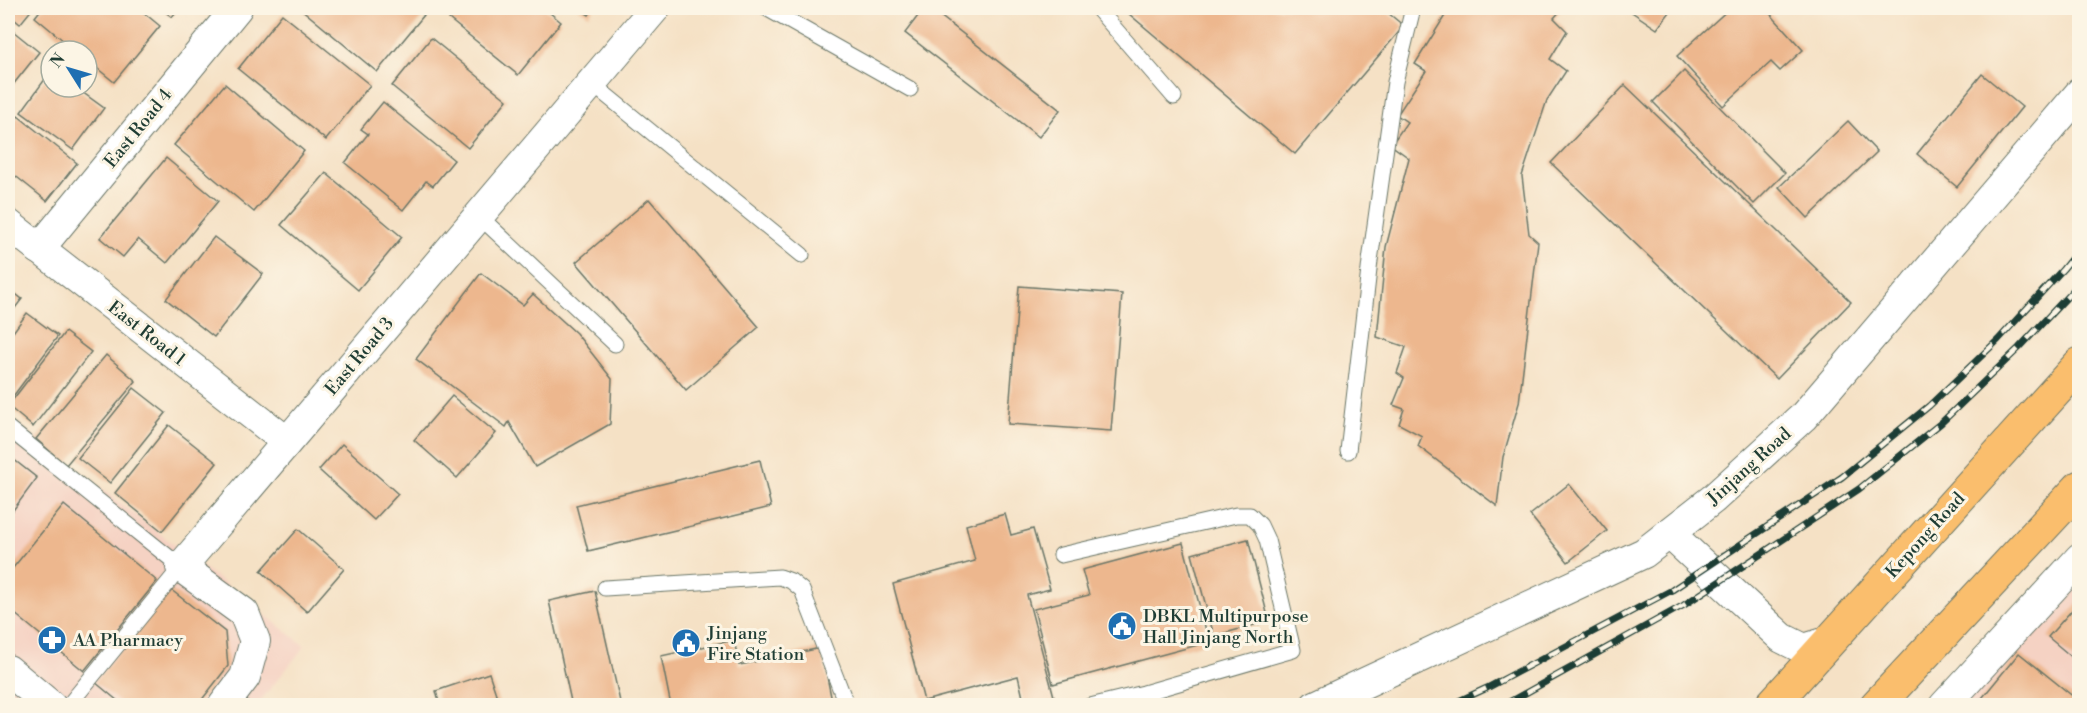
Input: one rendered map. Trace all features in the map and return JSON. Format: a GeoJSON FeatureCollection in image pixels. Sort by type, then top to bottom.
{"type":"FeatureCollection","features":[{"type":"Feature","properties":{"kind":"main road","name":"Kepong Road"},"geometry":{"type":"LineString","coordinates":[[1771,705],[2079,364]]}},
{"type":"Feature","properties":{"kind":"main road"},"geometry":{"type":"LineString","coordinates":[[1876,705],[2079,487]]}},
{"type":"Feature","properties":{"kind":"street","name":"East Road 4"},"geometry":{"type":"LineString","coordinates":[[39,249],[237,8]]}},
{"type":"Feature","properties":{"kind":"street","name":"East Road 3"},"geometry":{"type":"LineString","coordinates":[[181,567],[477,215],[655,8]]}},
{"type":"Feature","properties":{"kind":"street","name":"Jinjang Road"},"geometry":{"type":"LineString","coordinates":[[1315,705],[1644,553],[1713,499],[1803,417],[2079,93]]}},
{"type":"Feature","properties":{"kind":"street","name":"East Road 1"},"geometry":{"type":"LineString","coordinates":[[8,224],[286,441]]}},
{"type":"Feature","properties":{"kind":"street"},"geometry":{"type":"LineString","coordinates":[[1670,533],[1782,638],[1804,649],[1830,641]]}},
{"type":"Feature","properties":{"kind":"street"},"geometry":{"type":"LineString","coordinates":[[1944,705],[2079,558]]}},
{"type":"Feature","properties":{"kind":"street"},"geometry":{"type":"LineString","coordinates":[[181,567],[244,613],[255,641],[245,677],[223,705]]}},
{"type":"Feature","properties":{"kind":"street"},"geometry":{"type":"LineString","coordinates":[[8,670],[51,705]]}},
{"type":"Feature","properties":{"kind":"lane"},"geometry":{"type":"LineString","coordinates":[[766,8],[910,88]]}},
{"type":"Feature","properties":{"kind":"lane"},"geometry":{"type":"LineString","coordinates":[[1097,8],[1174,97]]}},
{"type":"Feature","properties":{"kind":"lane"},"geometry":{"type":"LineString","coordinates":[[1348,451],[1370,261],[1395,82],[1413,8]]}},
{"type":"Feature","properties":{"kind":"lane"},"geometry":{"type":"LineString","coordinates":[[590,82],[802,255]]}},
{"type":"Feature","properties":{"kind":"lane"},"geometry":{"type":"LineString","coordinates":[[477,215],[615,344]]}},
{"type":"Feature","properties":{"kind":"lane"},"geometry":{"type":"LineString","coordinates":[[8,428],[181,567],[68,705]]}},
{"type":"Feature","properties":{"kind":"lane"},"geometry":{"type":"LineString","coordinates":[[1060,555],[1236,515],[1250,515],[1260,525],[1267,540],[1293,650],[1145,699],[1090,705]]}},
{"type":"Feature","properties":{"kind":"lane"},"geometry":{"type":"LineString","coordinates":[[605,588],[780,577],[791,581],[802,590],[847,705]]}},
{"type":"Feature","properties":{"kind":"shaded area"},"geometry":{"type":"Polygon","coordinates":[[[8,416],[305,646],[257,705],[8,705],[8,416]]]}},
{"type":"Feature","properties":{"kind":"shaded area"},"geometry":{"type":"Polygon","coordinates":[[[2079,575],[2079,705],[1962,705],[2079,575]]]}},
{"type":"Feature","properties":{"kind":"building"},"geometry":{"type":"Polygon","coordinates":[[[8,8],[33,8],[20,24],[8,14],[8,8]]]}},
{"type":"Feature","properties":{"kind":"building"},"geometry":{"type":"Polygon","coordinates":[[[42,8],[138,8],[160,26],[114,82],[99,70],[99,39],[62,39],[35,17],[42,8]]]}},
{"type":"Feature","properties":{"kind":"building"},"geometry":{"type":"Polygon","coordinates":[[[160,8],[179,8],[172,17],[160,8]]]}},
{"type":"Feature","properties":{"kind":"building"},"geometry":{"type":"Polygon","coordinates":[[[300,8],[415,8],[424,15],[377,72],[300,8]]]}},
{"type":"Feature","properties":{"kind":"building"},"geometry":{"type":"Polygon","coordinates":[[[458,8],[544,8],[561,22],[518,75],[449,19],[458,8]]]}},
{"type":"Feature","properties":{"kind":"building"},"geometry":{"type":"Polygon","coordinates":[[[578,8],[594,8],[589,15],[578,8]]]}},
{"type":"Feature","properties":{"kind":"building"},"geometry":{"type":"Polygon","coordinates":[[[924,8],[930,8],[1060,110],[1039,137],[905,33],[924,8]]]}},
{"type":"Feature","properties":{"kind":"building"},"geometry":{"type":"Polygon","coordinates":[[[1122,8],[1382,8],[1404,26],[1295,154],[1122,8]]]}},
{"type":"Feature","properties":{"kind":"building"},"geometry":{"type":"Polygon","coordinates":[[[1437,8],[1563,8],[1554,18],[1567,31],[1550,59],[1566,71],[1547,100],[1522,176],[1529,234],[1538,242],[1519,403],[1503,457],[1497,506],[1418,446],[1422,436],[1399,424],[1404,409],[1393,405],[1404,378],[1397,373],[1406,347],[1377,337],[1386,247],[1409,158],[1391,145],[1407,122],[1397,115],[1426,71],[1415,64],[1446,14],[1437,8]]]}},
{"type":"Feature","properties":{"kind":"building"},"geometry":{"type":"Polygon","coordinates":[[[1626,8],[1673,8],[1657,29],[1626,8]]]}},
{"type":"Feature","properties":{"kind":"building"},"geometry":{"type":"Polygon","coordinates":[[[1730,8],[1765,8],[1803,50],[1780,71],[1771,62],[1723,106],[1677,56],[1730,8]]]}},
{"type":"Feature","properties":{"kind":"building"},"geometry":{"type":"Polygon","coordinates":[[[282,14],[370,85],[326,140],[238,69],[282,14]]]}},
{"type":"Feature","properties":{"kind":"building"},"geometry":{"type":"Polygon","coordinates":[[[8,27],[39,52],[8,91],[8,27]]]}},
{"type":"Feature","properties":{"kind":"building"},"geometry":{"type":"Polygon","coordinates":[[[431,38],[507,100],[468,148],[392,86],[431,38]]]}},
{"type":"Feature","properties":{"kind":"building"},"geometry":{"type":"Polygon","coordinates":[[[1684,71],[1785,173],[1754,204],[1653,102],[1684,71]]]}},
{"type":"Feature","properties":{"kind":"building"},"geometry":{"type":"Polygon","coordinates":[[[1982,74],[2022,107],[1957,187],[1917,154],[1982,74]]]}},
{"type":"Feature","properties":{"kind":"building"},"geometry":{"type":"Polygon","coordinates":[[[225,84],[304,151],[254,212],[174,145],[225,84]]]}},
{"type":"Feature","properties":{"kind":"building"},"geometry":{"type":"Polygon","coordinates":[[[1625,85],[1851,302],[1777,379],[1551,163],[1625,85]]]}},
{"type":"Feature","properties":{"kind":"building"},"geometry":{"type":"Polygon","coordinates":[[[39,87],[39,99],[92,99],[104,108],[73,150],[21,112],[39,87]]]}},
{"type":"Feature","properties":{"kind":"building"},"geometry":{"type":"Polygon","coordinates":[[[383,102],[454,160],[433,186],[426,181],[403,210],[345,163],[368,134],[361,129],[383,102]]]}},
{"type":"Feature","properties":{"kind":"building"},"geometry":{"type":"Polygon","coordinates":[[[18,116],[77,163],[47,201],[8,170],[8,129],[18,116]]]}},
{"type":"Feature","properties":{"kind":"building"},"geometry":{"type":"Polygon","coordinates":[[[1848,121],[1877,152],[1808,218],[1779,187],[1848,121]]]}},
{"type":"Feature","properties":{"kind":"building"},"geometry":{"type":"Polygon","coordinates":[[[166,158],[218,201],[167,263],[138,239],[123,257],[100,238],[166,158]]]}},
{"type":"Feature","properties":{"kind":"building"},"geometry":{"type":"Polygon","coordinates":[[[326,173],[402,237],[358,290],[281,225],[326,173]]]}},
{"type":"Feature","properties":{"kind":"building"},"geometry":{"type":"Polygon","coordinates":[[[649,199],[759,327],[686,390],[576,262],[649,199]]]}},
{"type":"Feature","properties":{"kind":"building"},"geometry":{"type":"Polygon","coordinates":[[[214,237],[263,274],[214,337],[166,299],[214,237]]]}},
{"type":"Feature","properties":{"kind":"building"},"geometry":{"type":"Polygon","coordinates":[[[481,273],[523,305],[533,294],[576,333],[612,379],[610,424],[535,467],[509,422],[506,427],[416,359],[481,273]]]}},
{"type":"Feature","properties":{"kind":"building"},"geometry":{"type":"Polygon","coordinates":[[[1019,286],[1122,294],[1111,431],[1008,424],[1019,286]]]}},
{"type":"Feature","properties":{"kind":"building"},"geometry":{"type":"Polygon","coordinates":[[[8,288],[22,299],[8,317],[8,288]]]}},
{"type":"Feature","properties":{"kind":"building"},"geometry":{"type":"Polygon","coordinates":[[[27,313],[58,336],[8,403],[8,339],[27,313]]]}},
{"type":"Feature","properties":{"kind":"building"},"geometry":{"type":"Polygon","coordinates":[[[65,332],[91,352],[33,427],[8,406],[65,332]]]}},
{"type":"Feature","properties":{"kind":"building"},"geometry":{"type":"Polygon","coordinates":[[[106,355],[136,381],[66,465],[36,439],[106,355]]]}},
{"type":"Feature","properties":{"kind":"building"},"geometry":{"type":"Polygon","coordinates":[[[134,388],[166,413],[110,483],[78,458],[134,388]]]}},
{"type":"Feature","properties":{"kind":"building"},"geometry":{"type":"Polygon","coordinates":[[[452,396],[496,433],[457,478],[414,440],[452,396]]]}},
{"type":"Feature","properties":{"kind":"building"},"geometry":{"type":"Polygon","coordinates":[[[169,425],[217,463],[162,531],[115,493],[169,425]]]}},
{"type":"Feature","properties":{"kind":"building"},"geometry":{"type":"Polygon","coordinates":[[[342,444],[398,494],[374,520],[319,470],[342,444]]]}},
{"type":"Feature","properties":{"kind":"building"},"geometry":{"type":"Polygon","coordinates":[[[8,455],[37,478],[8,517],[8,455]]]}},
{"type":"Feature","properties":{"kind":"building"},"geometry":{"type":"Polygon","coordinates":[[[760,460],[771,507],[588,551],[576,505],[760,460]]]}},
{"type":"Feature","properties":{"kind":"building"},"geometry":{"type":"Polygon","coordinates":[[[1569,484],[1607,531],[1568,562],[1530,515],[1569,484]]]}},
{"type":"Feature","properties":{"kind":"building"},"geometry":{"type":"Polygon","coordinates":[[[64,505],[157,581],[84,671],[8,608],[8,574],[64,505]]]}},
{"type":"Feature","properties":{"kind":"building"},"geometry":{"type":"Polygon","coordinates":[[[1005,514],[1011,535],[1033,529],[1050,589],[1027,595],[1056,704],[1025,706],[1018,676],[924,701],[893,584],[975,561],[966,525],[1005,514]]]}},
{"type":"Feature","properties":{"kind":"building"},"geometry":{"type":"Polygon","coordinates":[[[298,529],[344,569],[307,612],[261,571],[298,529]]]}},
{"type":"Feature","properties":{"kind":"building"},"geometry":{"type":"Polygon","coordinates":[[[1248,539],[1269,621],[1214,636],[1192,554],[1248,539]]]}},
{"type":"Feature","properties":{"kind":"building","name":"DBKL Multipurpose Hall Jinjang North"},"geometry":{"type":"Polygon","coordinates":[[[1183,543],[1209,642],[1053,684],[1034,609],[1089,595],[1082,570],[1183,543]]]}},
{"type":"Feature","properties":{"kind":"building"},"geometry":{"type":"Polygon","coordinates":[[[170,589],[225,632],[228,666],[197,706],[124,706],[95,682],[170,589]]]}},
{"type":"Feature","properties":{"kind":"building"},"geometry":{"type":"Polygon","coordinates":[[[595,591],[621,706],[572,706],[549,601],[595,591]]]}},
{"type":"Feature","properties":{"kind":"building"},"geometry":{"type":"Polygon","coordinates":[[[2080,601],[2080,664],[2048,637],[2080,601]]]}},
{"type":"Feature","properties":{"kind":"building"},"geometry":{"type":"Polygon","coordinates":[[[734,640],[739,665],[821,648],[833,706],[671,706],[661,656],[734,640]]]}},
{"type":"Feature","properties":{"kind":"building"},"geometry":{"type":"Polygon","coordinates":[[[2019,653],[2080,702],[2080,706],[1981,706],[1978,703],[2019,653]]]}},
{"type":"Feature","properties":{"kind":"building"},"geometry":{"type":"Polygon","coordinates":[[[489,673],[500,706],[440,706],[436,691],[489,673]]]}},
{"type":"Feature","properties":{"kind":"railway"},"geometry":{"type":"LineString","coordinates":[[1448,706],[1487,688],[1672,590],[1842,477],[1929,406],[1998,340],[2080,248]]}},
{"type":"Feature","properties":{"kind":"railway"},"geometry":{"type":"LineString","coordinates":[[1502,706],[1684,605],[1859,489],[1941,423],[2019,348],[2080,283]]}},
{"type":"Feature","properties":{"kind":"place","name":"DBKL Multipurpose Hall Jinjang North"},"geometry":{"type":"Point","coordinates":[1122,626]}},
{"type":"Feature","properties":{"kind":"place","name":"AA Pharmacy"},"geometry":{"type":"Point","coordinates":[52,640]}},
{"type":"Feature","properties":{"kind":"place","name":"Jinjang Fire Station"},"geometry":{"type":"Point","coordinates":[686,643]}}]}
